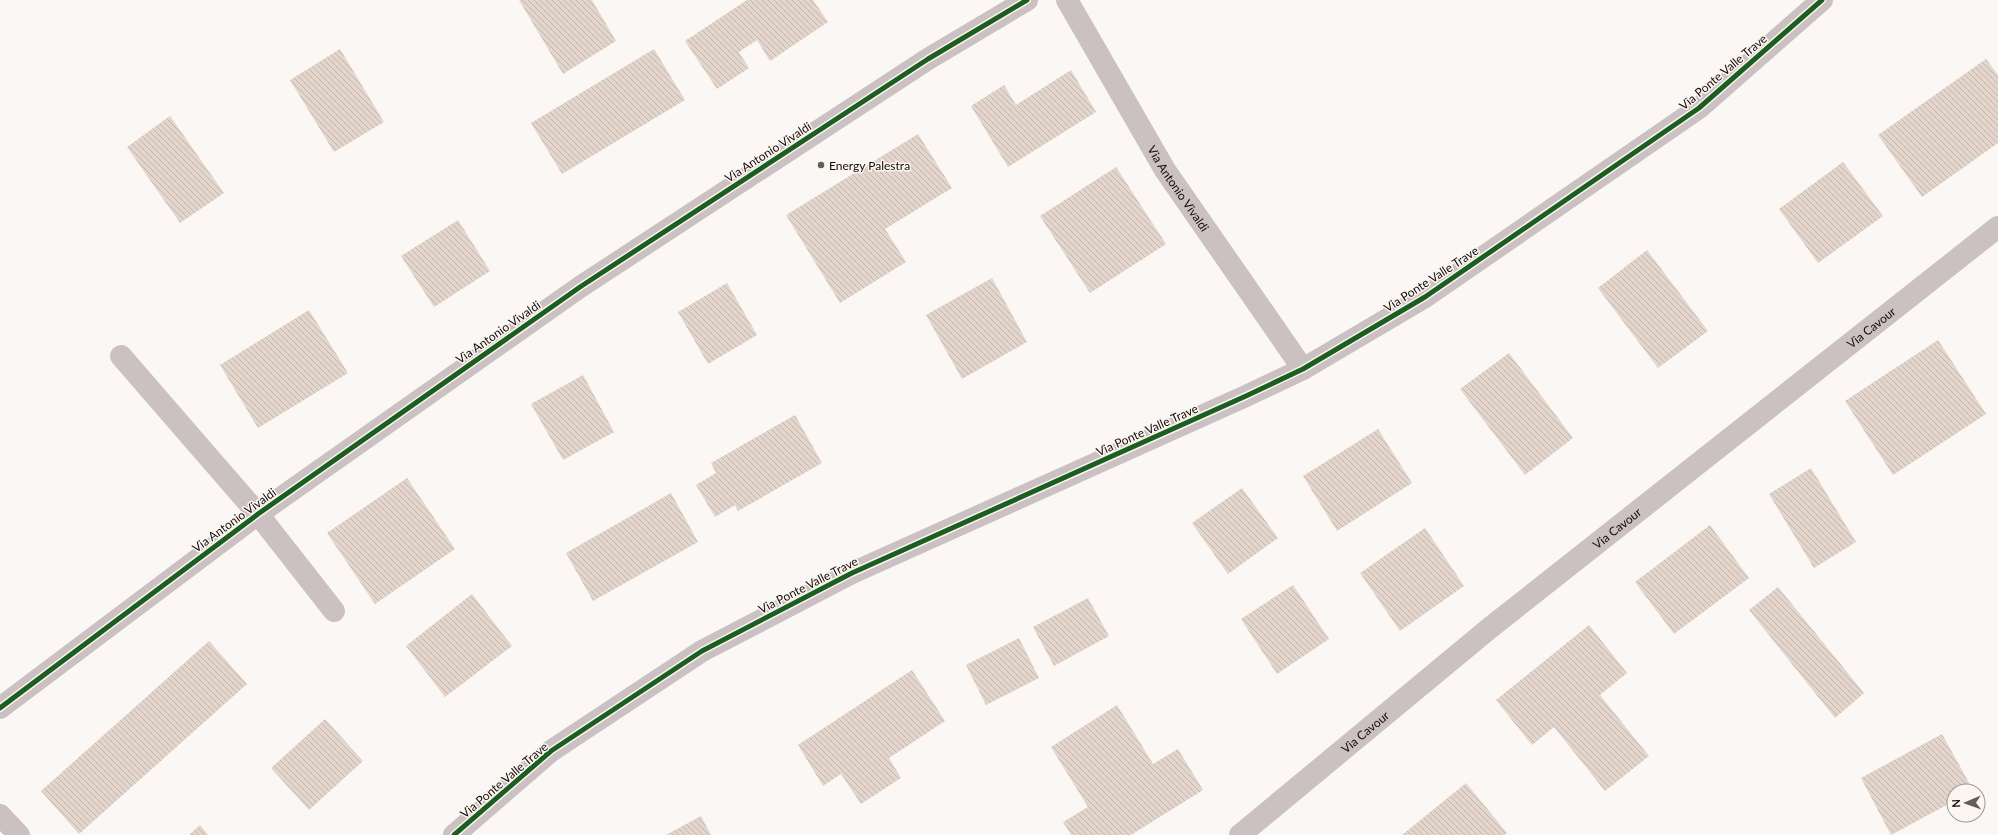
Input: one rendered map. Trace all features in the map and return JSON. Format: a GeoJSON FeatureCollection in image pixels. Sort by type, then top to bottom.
{"type":"FeatureCollection","features":[{"type":"Feature","properties":{"kind":"street","name":"Via Antonio Vivaldi"},"geometry":{"type":"LineString","coordinates":[[0,708],[258,514],[580,287],[928,59],[1027,0]]}},
{"type":"Feature","properties":{"kind":"street","name":"Via Antonio Vivaldi"},"geometry":{"type":"LineString","coordinates":[[1067,0],[1165,170],[1303,369]]}},
{"type":"Feature","properties":{"kind":"street","name":"Via Ponte Valle Trave"},"geometry":{"type":"LineString","coordinates":[[454,835],[551,751],[702,651],[852,573],[1303,369],[1425,297],[1699,108],[1822,0]]}},
{"type":"Feature","properties":{"kind":"street","name":"Via Cavour"},"geometry":{"type":"LineString","coordinates":[[1240,835],[1491,627],[1998,227]]}},
{"type":"Feature","properties":{"kind":"street"},"geometry":{"type":"LineString","coordinates":[[121,356],[258,514],[334,611]]}},
{"type":"Feature","properties":{"kind":"street"},"geometry":{"type":"LineString","coordinates":[[0,815],[19,835]]}},
{"type":"Feature","properties":{"kind":"building"},"geometry":{"type":"Polygon","coordinates":[[[519,0],[592,0],[616,41],[563,74],[519,0]]]}},
{"type":"Feature","properties":{"kind":"building"},"geometry":{"type":"Polygon","coordinates":[[[747,0],[813,0],[828,22],[770,61],[757,40],[739,52],[749,68],[717,89],[685,41],[747,0]]]}},
{"type":"Feature","properties":{"kind":"building"},"geometry":{"type":"Polygon","coordinates":[[[340,49],[384,122],[334,152],[290,80],[340,49]]]}},
{"type":"Feature","properties":{"kind":"building"},"geometry":{"type":"Polygon","coordinates":[[[654,49],[685,100],[562,174],[531,123],[654,49]]]}},
{"type":"Feature","properties":{"kind":"building"},"geometry":{"type":"Polygon","coordinates":[[[1986,59],[1998,75],[1998,143],[1922,197],[1878,135],[1986,59]]]}},
{"type":"Feature","properties":{"kind":"building"},"geometry":{"type":"Polygon","coordinates":[[[1071,70],[1096,112],[1008,167],[971,106],[1004,85],[1016,105],[1071,70]]]}},
{"type":"Feature","properties":{"kind":"building"},"geometry":{"type":"Polygon","coordinates":[[[170,116],[224,193],[180,223],[127,147],[170,116]]]}},
{"type":"Feature","properties":{"kind":"building"},"geometry":{"type":"Polygon","coordinates":[[[918,134],[952,188],[885,229],[906,262],[840,303],[786,215],[918,134]]]}},
{"type":"Feature","properties":{"kind":"building"},"geometry":{"type":"Polygon","coordinates":[[[1843,162],[1883,216],[1818,263],[1779,209],[1843,162]]]}},
{"type":"Feature","properties":{"kind":"building"},"geometry":{"type":"Polygon","coordinates":[[[1116,167],[1166,244],[1090,293],[1040,216],[1116,167]]]}},
{"type":"Feature","properties":{"kind":"building"},"geometry":{"type":"Polygon","coordinates":[[[458,220],[490,271],[434,307],[401,256],[458,220]]]}},
{"type":"Feature","properties":{"kind":"building"},"geometry":{"type":"Polygon","coordinates":[[[1647,250],[1708,331],[1658,368],[1598,288],[1647,250]]]}},
{"type":"Feature","properties":{"kind":"building"},"geometry":{"type":"Polygon","coordinates":[[[992,278],[1027,342],[962,379],[926,315],[992,278]]]}},
{"type":"Feature","properties":{"kind":"building"},"geometry":{"type":"Polygon","coordinates":[[[727,283],[757,335],[708,364],[678,312],[727,283]]]}},
{"type":"Feature","properties":{"kind":"building"},"geometry":{"type":"Polygon","coordinates":[[[309,310],[348,373],[258,428],[220,365],[309,310]]]}},
{"type":"Feature","properties":{"kind":"building"},"geometry":{"type":"Polygon","coordinates":[[[1938,340],[1986,414],[1893,475],[1845,401],[1938,340]]]}},
{"type":"Feature","properties":{"kind":"building"},"geometry":{"type":"Polygon","coordinates":[[[1509,353],[1573,438],[1525,475],[1460,389],[1509,353]]]}},
{"type":"Feature","properties":{"kind":"building"},"geometry":{"type":"Polygon","coordinates":[[[583,375],[614,432],[563,460],[531,404],[583,375]]]}},
{"type":"Feature","properties":{"kind":"building"},"geometry":{"type":"Polygon","coordinates":[[[795,415],[822,463],[738,511],[735,505],[715,517],[696,485],[716,473],[711,463],[795,415]]]}},
{"type":"Feature","properties":{"kind":"building"},"geometry":{"type":"Polygon","coordinates":[[[1378,429],[1412,483],[1337,531],[1303,476],[1378,429]]]}},
{"type":"Feature","properties":{"kind":"building"},"geometry":{"type":"Polygon","coordinates":[[[1811,468],[1856,542],[1814,568],[1769,494],[1811,468]]]}},
{"type":"Feature","properties":{"kind":"building"},"geometry":{"type":"Polygon","coordinates":[[[407,478],[455,549],[375,604],[327,533],[407,478]]]}},
{"type":"Feature","properties":{"kind":"building"},"geometry":{"type":"Polygon","coordinates":[[[1242,488],[1278,538],[1228,574],[1192,523],[1242,488]]]}},
{"type":"Feature","properties":{"kind":"building"},"geometry":{"type":"Polygon","coordinates":[[[671,493],[698,542],[593,601],[566,553],[671,493]]]}},
{"type":"Feature","properties":{"kind":"building"},"geometry":{"type":"Polygon","coordinates":[[[1710,525],[1749,578],[1674,634],[1635,582],[1710,525]]]}},
{"type":"Feature","properties":{"kind":"building"},"geometry":{"type":"Polygon","coordinates":[[[1425,528],[1464,586],[1400,631],[1360,573],[1425,528]]]}},
{"type":"Feature","properties":{"kind":"building"},"geometry":{"type":"Polygon","coordinates":[[[1293,585],[1329,639],[1277,674],[1241,619],[1293,585]]]}},
{"type":"Feature","properties":{"kind":"building"},"geometry":{"type":"Polygon","coordinates":[[[1778,587],[1864,693],[1835,718],[1749,610],[1778,587]]]}},
{"type":"Feature","properties":{"kind":"building"},"geometry":{"type":"Polygon","coordinates":[[[472,594],[512,646],[445,697],[406,646],[472,594]]]}},
{"type":"Feature","properties":{"kind":"building"},"geometry":{"type":"Polygon","coordinates":[[[1088,598],[1109,636],[1054,666],[1033,627],[1088,598]]]}},
{"type":"Feature","properties":{"kind":"building"},"geometry":{"type":"Polygon","coordinates":[[[1589,625],[1627,673],[1600,695],[1649,756],[1605,791],[1554,727],[1532,745],[1496,700],[1589,625]]]}},
{"type":"Feature","properties":{"kind":"building"},"geometry":{"type":"Polygon","coordinates":[[[1019,638],[1039,678],[986,705],[966,665],[1019,638]]]}},
{"type":"Feature","properties":{"kind":"building"},"geometry":{"type":"Polygon","coordinates":[[[209,641],[247,684],[79,834],[41,791],[209,641]]]}},
{"type":"Feature","properties":{"kind":"building"},"geometry":{"type":"Polygon","coordinates":[[[912,670],[945,721],[889,758],[901,778],[861,804],[841,774],[823,786],[798,745],[912,670]]]}},
{"type":"Feature","properties":{"kind":"building"},"geometry":{"type":"Polygon","coordinates":[[[1117,705],[1153,764],[1178,749],[1203,790],[1131,835],[1071,835],[1063,822],[1088,807],[1051,747],[1117,705]]]}},
{"type":"Feature","properties":{"kind":"building"},"geometry":{"type":"Polygon","coordinates":[[[325,719],[363,761],[309,810],[271,768],[325,719]]]}},
{"type":"Feature","properties":{"kind":"building"},"geometry":{"type":"Polygon","coordinates":[[[1942,734],[1969,783],[1946,783],[1946,805],[1891,835],[1861,778],[1942,734]]]}},
{"type":"Feature","properties":{"kind":"building"},"geometry":{"type":"Polygon","coordinates":[[[1466,783],[1507,833],[1504,835],[1402,835],[1466,783]]]}},
{"type":"Feature","properties":{"kind":"building"},"geometry":{"type":"Polygon","coordinates":[[[701,816],[711,835],[666,835],[701,816]]]}},
{"type":"Feature","properties":{"kind":"building"},"geometry":{"type":"Polygon","coordinates":[[[200,825],[208,835],[189,835],[200,825]]]}},
{"type":"Feature","properties":{"kind":"cycle path"},"geometry":{"type":"LineString","coordinates":[[0,708],[258,514],[580,287],[928,59],[1027,0]]}},
{"type":"Feature","properties":{"kind":"cycle path"},"geometry":{"type":"LineString","coordinates":[[454,835],[551,751],[702,651],[852,573],[1303,369],[1425,297],[1699,108],[1822,0]]}},
{"type":"Feature","properties":{"kind":"place","name":"Energy Palestra"},"geometry":{"type":"Point","coordinates":[821,165]}}]}
